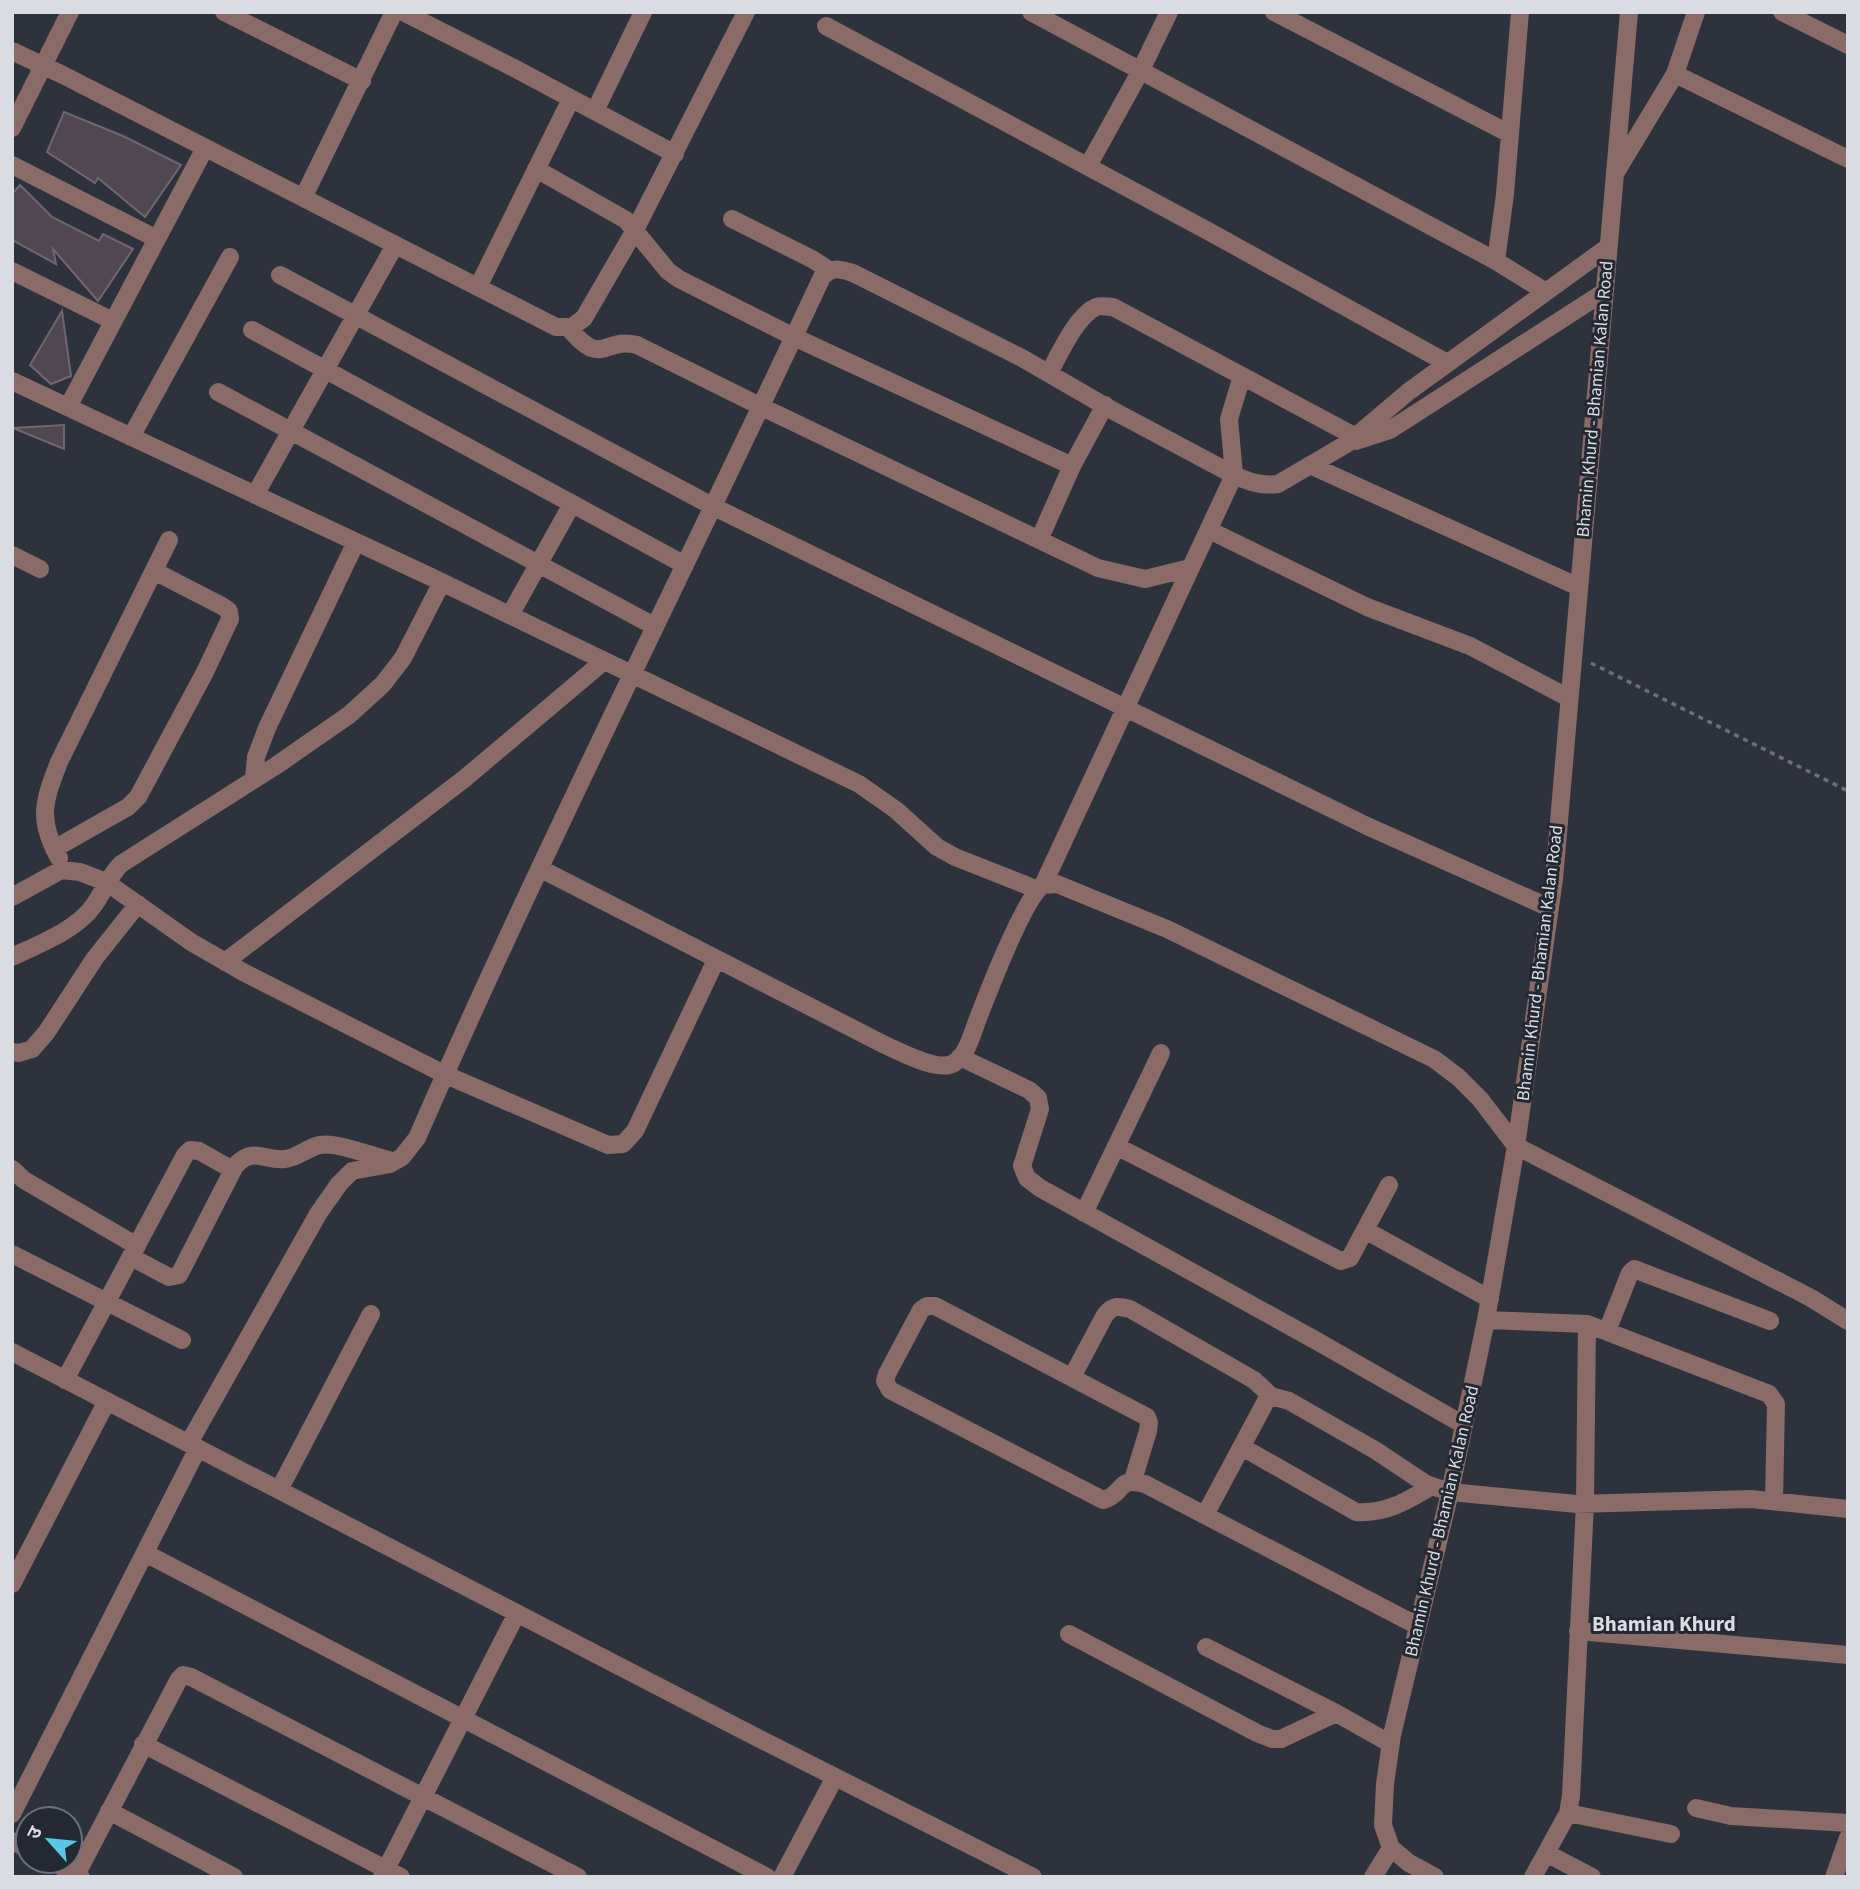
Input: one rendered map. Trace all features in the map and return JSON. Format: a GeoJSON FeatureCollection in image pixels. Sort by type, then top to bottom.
{"type":"FeatureCollection","features":[{"type":"Feature","properties":{"kind":"street"},"geometry":{"type":"LineString","coordinates":[[12,128],[70,12]]}},
{"type":"Feature","properties":{"kind":"street"},"geometry":{"type":"LineString","coordinates":[[223,12],[362,81]]}},
{"type":"Feature","properties":{"kind":"street"},"geometry":{"type":"LineString","coordinates":[[303,198],[394,12]]}},
{"type":"Feature","properties":{"kind":"street"},"geometry":{"type":"LineString","coordinates":[[403,12],[675,154]]}},
{"type":"Feature","properties":{"kind":"street"},"geometry":{"type":"LineString","coordinates":[[595,111],[643,12]]}},
{"type":"Feature","properties":{"kind":"street"},"geometry":{"type":"LineString","coordinates":[[12,51],[556,327],[572,327],[584,318],[635,230],[746,12]]}},
{"type":"Feature","properties":{"kind":"street"},"geometry":{"type":"LineString","coordinates":[[1031,12],[1496,261],[1546,292]]}},
{"type":"Feature","properties":{"kind":"street"},"geometry":{"type":"LineString","coordinates":[[1088,166],[1140,72],[1169,12]]}},
{"type":"Feature","properties":{"kind":"street"},"geometry":{"type":"LineString","coordinates":[[1274,12],[1510,134]]}},
{"type":"Feature","properties":{"kind":"street","name":"Bhamin Khurd - Bhamian Kalan Road"},"geometry":{"type":"LineString","coordinates":[[1391,1847],[1383,1825],[1391,1744],[1450,1492],[1490,1299],[1516,1146],[1549,908],[1629,12]]}},
{"type":"Feature","properties":{"kind":"street"},"geometry":{"type":"LineString","coordinates":[[1614,175],[1675,74],[1696,12]]}},
{"type":"Feature","properties":{"kind":"street"},"geometry":{"type":"LineString","coordinates":[[1782,12],[1848,45]]}},
{"type":"Feature","properties":{"kind":"street"},"geometry":{"type":"LineString","coordinates":[[1496,261],[1510,134],[1515,14]]}},
{"type":"Feature","properties":{"kind":"street"},"geometry":{"type":"LineString","coordinates":[[826,26],[1447,363]]}},
{"type":"Feature","properties":{"kind":"street"},"geometry":{"type":"LineString","coordinates":[[1675,74],[1848,159]]}},
{"type":"Feature","properties":{"kind":"street"},"geometry":{"type":"LineString","coordinates":[[478,287],[571,99]]}},
{"type":"Feature","properties":{"kind":"street"},"geometry":{"type":"LineString","coordinates":[[68,408],[205,148]]}},
{"type":"Feature","properties":{"kind":"street"},"geometry":{"type":"LineString","coordinates":[[12,165],[157,239]]}},
{"type":"Feature","properties":{"kind":"street"},"geometry":{"type":"LineString","coordinates":[[536,169],[626,220],[679,279],[794,337],[1072,466]]}},
{"type":"Feature","properties":{"kind":"street"},"geometry":{"type":"LineString","coordinates":[[732,219],[829,270]]}},
{"type":"Feature","properties":{"kind":"street"},"geometry":{"type":"LineString","coordinates":[[256,495],[395,245]]}},
{"type":"Feature","properties":{"kind":"street"},"geometry":{"type":"LineString","coordinates":[[12,1814],[145,1553],[193,1446],[318,1214],[339,1184],[352,1171],[394,1162],[402,1157],[418,1138],[631,674],[714,507],[822,277],[829,270],[853,273],[1049,373],[1234,475],[1255,484],[1278,484],[1352,440],[1408,391],[1608,247]]}},
{"type":"Feature","properties":{"kind":"street"},"geometry":{"type":"LineString","coordinates":[[131,437],[230,257]]}},
{"type":"Feature","properties":{"kind":"street"},"geometry":{"type":"LineString","coordinates":[[12,271],[113,321]]}},
{"type":"Feature","properties":{"kind":"street"},"geometry":{"type":"LineString","coordinates":[[280,275],[714,507],[1367,826],[1549,908]]}},
{"type":"Feature","properties":{"kind":"street"},"geometry":{"type":"LineString","coordinates":[[1049,373],[1087,313],[1099,306],[1112,307],[1242,376],[1352,440],[1390,430],[1604,292]]}},
{"type":"Feature","properties":{"kind":"street"},"geometry":{"type":"LineString","coordinates":[[568,327],[592,349],[600,350],[628,342],[637,345],[1098,568],[1145,579],[1190,568]]}},
{"type":"Feature","properties":{"kind":"street"},"geometry":{"type":"LineString","coordinates":[[252,330],[685,565]]}},
{"type":"Feature","properties":{"kind":"street"},"geometry":{"type":"LineString","coordinates":[[541,869],[918,1060],[940,1066],[954,1064],[965,1052],[987,994],[1030,898],[1040,887],[1234,475],[1229,419],[1242,376]]}},
{"type":"Feature","properties":{"kind":"street"},"geometry":{"type":"LineString","coordinates":[[12,381],[442,582],[859,784],[895,810],[937,848],[955,857],[1040,887],[1057,884],[1167,929],[1434,1059],[1458,1077],[1480,1099],[1516,1146],[1811,1298],[1848,1321]]}},
{"type":"Feature","properties":{"kind":"street"},"geometry":{"type":"LineString","coordinates":[[218,392],[654,626]]}},
{"type":"Feature","properties":{"kind":"street"},"geometry":{"type":"LineString","coordinates":[[1039,540],[1072,466],[1104,405]]}},
{"type":"Feature","properties":{"kind":"street"},"geometry":{"type":"LineString","coordinates":[[1310,465],[1579,587]]}},
{"type":"Feature","properties":{"kind":"street"},"geometry":{"type":"LineString","coordinates":[[510,615],[572,503]]}},
{"type":"Feature","properties":{"kind":"street"},"geometry":{"type":"LineString","coordinates":[[1209,530],[1367,607],[1470,646],[1569,698]]}},
{"type":"Feature","properties":{"kind":"street"},"geometry":{"type":"LineString","coordinates":[[66,870],[45,827],[43,811],[47,794],[59,762],[169,540]]}},
{"type":"Feature","properties":{"kind":"street"},"geometry":{"type":"LineString","coordinates":[[254,779],[256,757],[267,728],[356,542]]}},
{"type":"Feature","properties":{"kind":"street"},"geometry":{"type":"LineString","coordinates":[[12,555],[40,569]]}},
{"type":"Feature","properties":{"kind":"street"},"geometry":{"type":"LineString","coordinates":[[54,849],[128,807],[138,797],[205,672],[230,619],[229,611],[222,606],[154,571]]}},
{"type":"Feature","properties":{"kind":"street"},"geometry":{"type":"LineString","coordinates":[[12,957],[80,920],[93,906],[106,882],[121,864],[349,715],[383,684],[403,658],[442,582]]}},
{"type":"Feature","properties":{"kind":"street"},"geometry":{"type":"LineString","coordinates":[[225,962],[464,779],[604,661]]}},
{"type":"Feature","properties":{"kind":"street"},"geometry":{"type":"LineString","coordinates":[[12,897],[61,870],[80,872],[106,882],[191,942],[225,962],[446,1075],[608,1145],[623,1144],[635,1131],[716,960]]}},
{"type":"Feature","properties":{"kind":"street"},"geometry":{"type":"LineString","coordinates":[[12,1052],[32,1049],[95,958],[138,904]]}},
{"type":"Feature","properties":{"kind":"street"},"geometry":{"type":"LineString","coordinates":[[1084,1213],[1161,1053]]}},
{"type":"Feature","properties":{"kind":"street"},"geometry":{"type":"LineString","coordinates":[[960,1057],[1029,1090],[1038,1098],[1040,1109],[1022,1166],[1027,1178],[1040,1188],[1464,1425]]}},
{"type":"Feature","properties":{"kind":"street"},"geometry":{"type":"LineString","coordinates":[[12,1170],[169,1277],[178,1275],[233,1170],[242,1159],[253,1155],[290,1159],[318,1145],[330,1145],[394,1162]]}},
{"type":"Feature","properties":{"kind":"street"},"geometry":{"type":"LineString","coordinates":[[1116,1146],[1341,1261],[1350,1258],[1389,1185]]}},
{"type":"Feature","properties":{"kind":"street"},"geometry":{"type":"LineString","coordinates":[[65,1380],[190,1150],[199,1151],[233,1170]]}},
{"type":"Feature","properties":{"kind":"street"},"geometry":{"type":"LineString","coordinates":[[1365,1230],[1490,1299]]}},
{"type":"Feature","properties":{"kind":"street"},"geometry":{"type":"LineString","coordinates":[[12,1254],[182,1340]]}},
{"type":"Feature","properties":{"kind":"street"},"geometry":{"type":"LineString","coordinates":[[1607,1331],[1634,1269],[1770,1321]]}},
{"type":"Feature","properties":{"kind":"street"},"geometry":{"type":"LineString","coordinates":[[1133,1480],[1148,1430],[1146,1417],[935,1306],[927,1306],[921,1310],[885,1381],[890,1390],[1103,1500],[1110,1498],[1127,1482],[1133,1480],[1145,1484],[1418,1626]]}},
{"type":"Feature","properties":{"kind":"street"},"geometry":{"type":"LineString","coordinates":[[1072,1377],[1105,1315],[1111,1307],[1118,1306],[1130,1309],[1254,1380],[1271,1396],[1289,1401],[1432,1486],[1450,1492],[1585,1503],[1751,1499],[1848,1509]]}},
{"type":"Feature","properties":{"kind":"street"},"geometry":{"type":"LineString","coordinates":[[279,1490],[371,1314]]}},
{"type":"Feature","properties":{"kind":"street"},"geometry":{"type":"LineString","coordinates":[[1486,1320],[1587,1324],[1765,1392],[1776,1404],[1774,1501]]}},
{"type":"Feature","properties":{"kind":"street"},"geometry":{"type":"LineString","coordinates":[[1533,1877],[1568,1813],[1571,1796],[1585,1503],[1587,1324]]}},
{"type":"Feature","properties":{"kind":"street"},"geometry":{"type":"LineString","coordinates":[[12,1352],[1033,1877]]}},
{"type":"Feature","properties":{"kind":"street"},"geometry":{"type":"LineString","coordinates":[[1205,1515],[1271,1396]]}},
{"type":"Feature","properties":{"kind":"street"},"geometry":{"type":"LineString","coordinates":[[12,1584],[107,1401]]}},
{"type":"Feature","properties":{"kind":"street"},"geometry":{"type":"LineString","coordinates":[[1242,1447],[1356,1513],[1374,1513],[1404,1504],[1432,1486]]}},
{"type":"Feature","properties":{"kind":"street"},"geometry":{"type":"LineString","coordinates":[[145,1553],[767,1877]]}},
{"type":"Feature","properties":{"kind":"street"},"geometry":{"type":"LineString","coordinates":[[143,1744],[390,1874],[423,1798],[517,1613]]}},
{"type":"Feature","properties":{"kind":"street"},"geometry":{"type":"LineString","coordinates":[[1578,1631],[1848,1655]]}},
{"type":"Feature","properties":{"kind":"street"},"geometry":{"type":"LineString","coordinates":[[1069,1634],[1272,1739],[1289,1736],[1336,1713]]}},
{"type":"Feature","properties":{"kind":"street"},"geometry":{"type":"LineString","coordinates":[[1206,1647],[1391,1744]]}},
{"type":"Feature","properties":{"kind":"street"},"geometry":{"type":"LineString","coordinates":[[77,1876],[143,1744],[183,1675],[578,1877]]}},
{"type":"Feature","properties":{"kind":"street"},"geometry":{"type":"LineString","coordinates":[[782,1877],[835,1777]]}},
{"type":"Feature","properties":{"kind":"street"},"geometry":{"type":"LineString","coordinates":[[1696,1808],[1731,1816],[1848,1823]]}},
{"type":"Feature","properties":{"kind":"street"},"geometry":{"type":"LineString","coordinates":[[108,1811],[234,1877]]}},
{"type":"Feature","properties":{"kind":"street"},"geometry":{"type":"LineString","coordinates":[[1568,1813],[1671,1834]]}},
{"type":"Feature","properties":{"kind":"street"},"geometry":{"type":"LineString","coordinates":[[1373,1877],[1391,1847],[1409,1863],[1435,1877]]}},
{"type":"Feature","properties":{"kind":"street"},"geometry":{"type":"LineString","coordinates":[[1834,1877],[1846,1849]]}},
{"type":"Feature","properties":{"kind":"street"},"geometry":{"type":"LineString","coordinates":[[1546,1853],[1592,1877]]}},
{"type":"Feature","properties":{"kind":"path"},"geometry":{"type":"LineString","coordinates":[[1573,654],[1848,791]]}},
{"type":"Feature","properties":{"kind":"building"},"geometry":{"type":"Polygon","coordinates":[[[64,112],[123,136],[181,165],[145,217],[98,178],[95,183],[47,152],[64,112]]]}},
{"type":"Feature","properties":{"kind":"building"},"geometry":{"type":"Polygon","coordinates":[[[20,185],[52,217],[99,241],[103,234],[133,249],[98,301],[53,249],[56,264],[12,240],[12,194],[20,185]]]}},
{"type":"Feature","properties":{"kind":"building"},"geometry":{"type":"Polygon","coordinates":[[[62,311],[71,376],[51,384],[30,365],[62,311]]]}},
{"type":"Feature","properties":{"kind":"building"},"geometry":{"type":"Polygon","coordinates":[[[64,425],[64,449],[13,428],[64,425]]]}},
{"type":"Feature","properties":{"kind":"district","name":"Bhamian Khurd"},"geometry":{"type":"Point","coordinates":[1664,1624]}}]}
